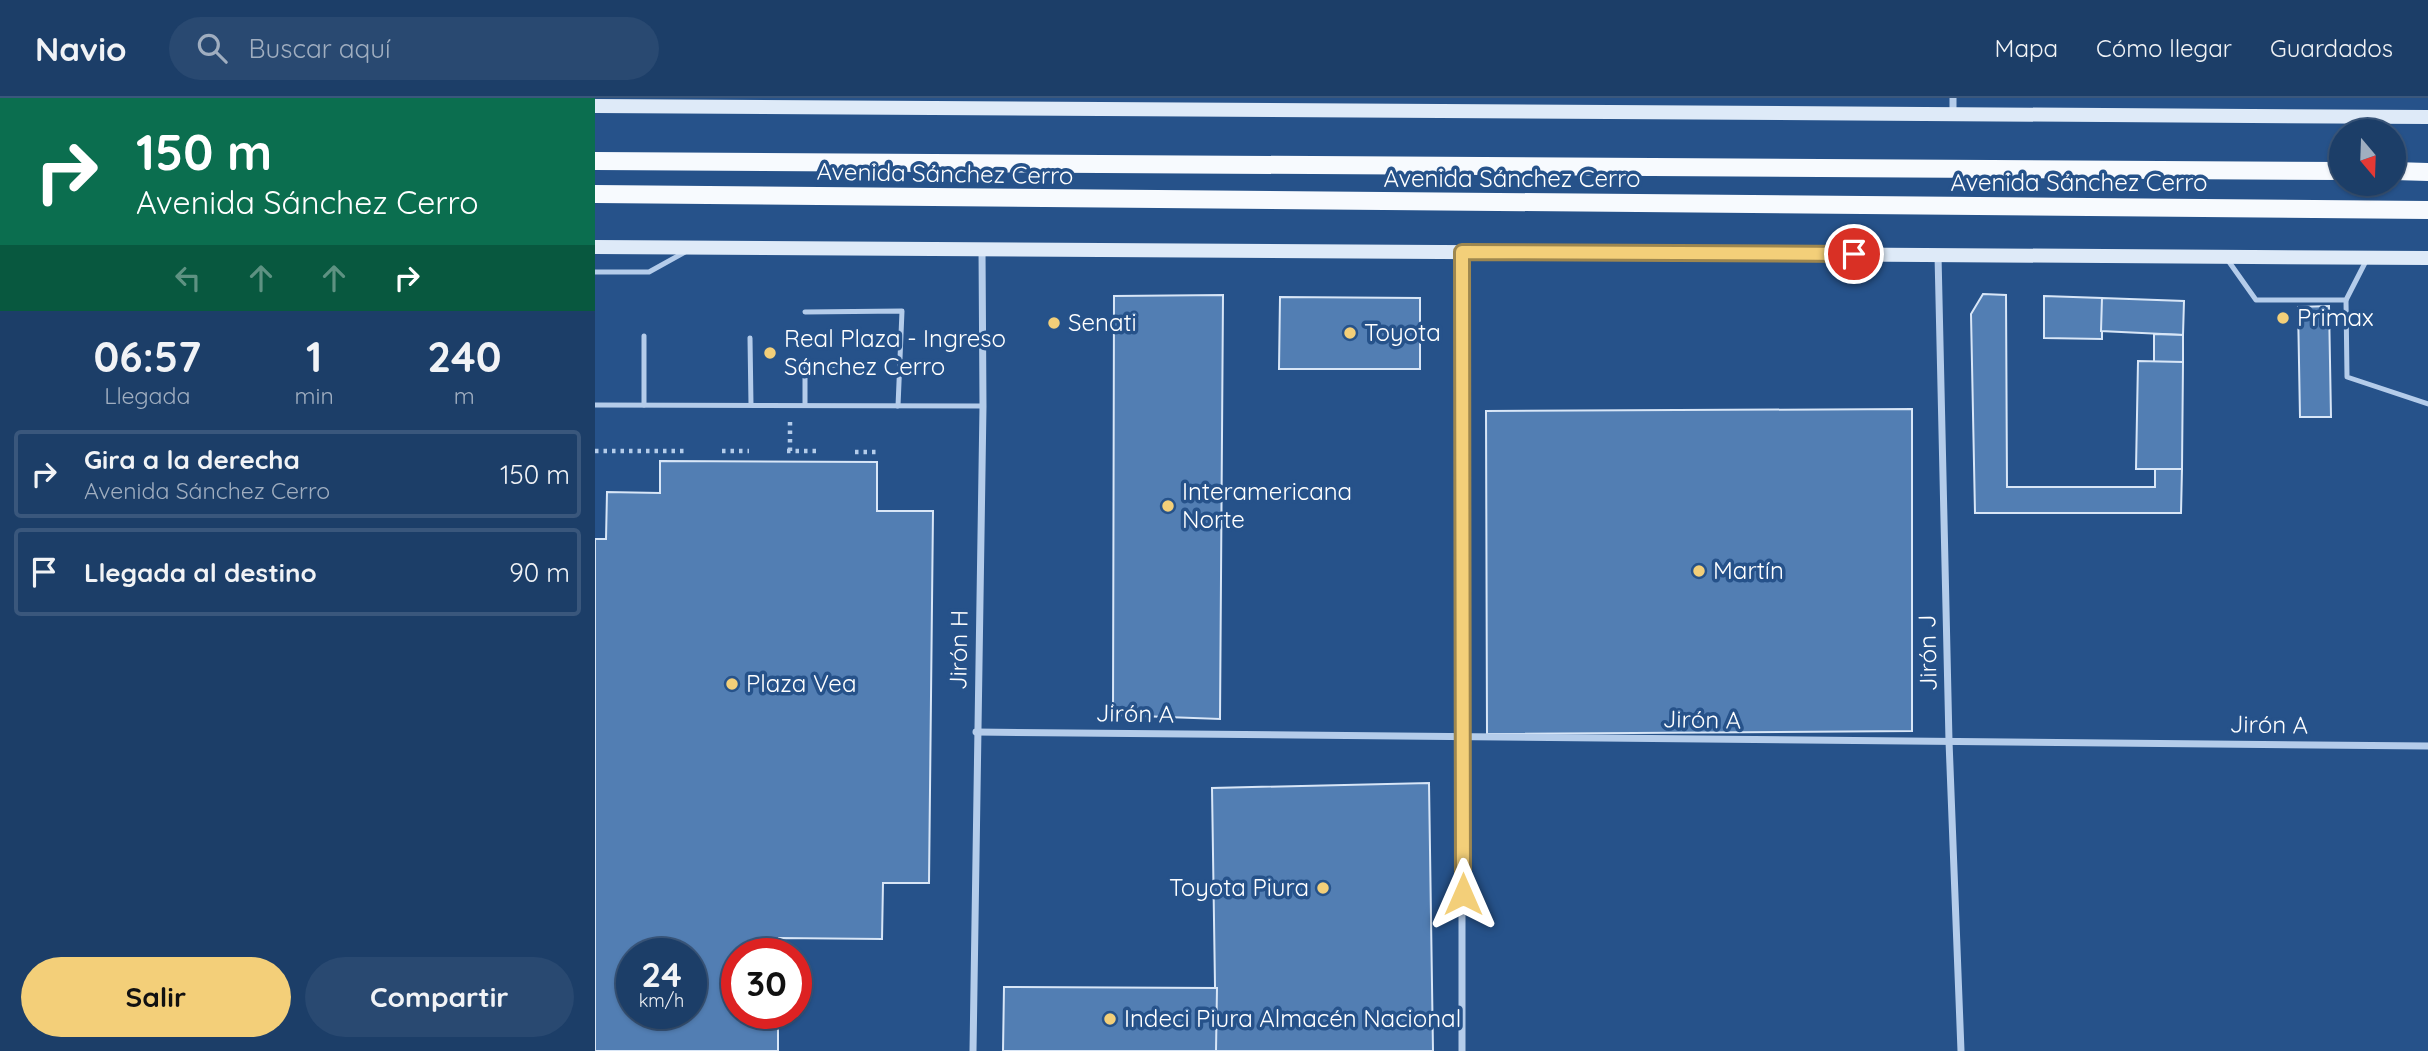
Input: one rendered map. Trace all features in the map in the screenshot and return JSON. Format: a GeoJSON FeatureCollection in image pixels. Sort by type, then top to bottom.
{"type":"FeatureCollection","features":[{"type":"Feature","properties":{"kind":"main road"},"geometry":{"type":"LineString","coordinates":[[595,106],[984,103],[1953,105],[2428,117]]}},
{"type":"Feature","properties":{"kind":"main road","name":"Avenida Sánchez Cerro"},"geometry":{"type":"LineString","coordinates":[[595,161],[2329,171]]}},
{"type":"Feature","properties":{"kind":"main road"},"geometry":{"type":"LineString","coordinates":[[2406,171],[2428,172]]}},
{"type":"Feature","properties":{"kind":"main road","name":"Avenida Sánchez Cerro"},"geometry":{"type":"LineString","coordinates":[[595,194],[2428,210]]}},
{"type":"Feature","properties":{"kind":"main road"},"geometry":{"type":"LineString","coordinates":[[595,247],[2428,258]]}},
{"type":"Feature","properties":{"kind":"street","name":"Jirón H"},"geometry":{"type":"LineString","coordinates":[[972,1051],[983,406],[982,250]]}},
{"type":"Feature","properties":{"kind":"street"},"geometry":{"type":"LineString","coordinates":[[1462,252],[1462,1051]]}},
{"type":"Feature","properties":{"kind":"street","name":"Jirón J"},"geometry":{"type":"LineString","coordinates":[[1938,255],[1949,741],[1961,1051]]}},
{"type":"Feature","properties":{"kind":"street","name":"Jirón A"},"geometry":{"type":"LineString","coordinates":[[976,732],[2428,746]]}},
{"type":"Feature","properties":{"kind":"lane"},"geometry":{"type":"LineString","coordinates":[[595,272],[649,272],[692,248]]}},
{"type":"Feature","properties":{"kind":"lane"},"geometry":{"type":"LineString","coordinates":[[2225,257],[2256,300],[2346,300]]}},
{"type":"Feature","properties":{"kind":"lane"},"geometry":{"type":"LineString","coordinates":[[2367,258],[2346,300],[2347,377],[2428,404]]}},
{"type":"Feature","properties":{"kind":"lane"},"geometry":{"type":"LineString","coordinates":[[805,312],[902,311],[898,406]]}},
{"type":"Feature","properties":{"kind":"lane"},"geometry":{"type":"LineString","coordinates":[[644,336],[644,405]]}},
{"type":"Feature","properties":{"kind":"lane"},"geometry":{"type":"LineString","coordinates":[[750,338],[751,405]]}},
{"type":"Feature","properties":{"kind":"lane"},"geometry":{"type":"LineString","coordinates":[[806,405],[805,366],[852,365]]}},
{"type":"Feature","properties":{"kind":"lane"},"geometry":{"type":"LineString","coordinates":[[595,405],[983,406]]}},
{"type":"Feature","properties":{"kind":"path"},"geometry":{"type":"LineString","coordinates":[[790,405],[788,451],[818,451]]}},
{"type":"Feature","properties":{"kind":"path"},"geometry":{"type":"LineString","coordinates":[[595,451],[685,451]]}},
{"type":"Feature","properties":{"kind":"path"},"geometry":{"type":"LineString","coordinates":[[722,451],[749,451]]}},
{"type":"Feature","properties":{"kind":"path"},"geometry":{"type":"LineString","coordinates":[[855,452],[878,452]]}},
{"type":"Feature","properties":{"kind":"building"},"geometry":{"type":"Polygon","coordinates":[[[1983,294],[2006,295],[2007,487],[2155,487],[2155,469],[2182,469],[2181,513],[1975,513],[1971,314],[1983,294]]]}},
{"type":"Feature","properties":{"kind":"building","name":"Interamericana Norte"},"geometry":{"type":"Polygon","coordinates":[[[1223,295],[1220,719],[1113,715],[1114,296],[1223,295]]]}},
{"type":"Feature","properties":{"kind":"building"},"geometry":{"type":"Polygon","coordinates":[[[2044,296],[2102,298],[2102,339],[2044,338],[2044,296]]]}},
{"type":"Feature","properties":{"kind":"building","name":"Toyota"},"geometry":{"type":"Polygon","coordinates":[[[1280,297],[1420,298],[1420,369],[1279,369],[1280,297]]]}},
{"type":"Feature","properties":{"kind":"building"},"geometry":{"type":"Polygon","coordinates":[[[2102,298],[2184,301],[2183,335],[2101,331],[2102,298]]]}},
{"type":"Feature","properties":{"kind":"building"},"geometry":{"type":"Polygon","coordinates":[[[2329,306],[2331,417],[2300,417],[2298,307],[2329,306]]]}},
{"type":"Feature","properties":{"kind":"building"},"geometry":{"type":"Polygon","coordinates":[[[2154,334],[2183,335],[2183,362],[2154,362],[2154,334]]]}},
{"type":"Feature","properties":{"kind":"building"},"geometry":{"type":"Polygon","coordinates":[[[2138,361],[2183,362],[2182,469],[2136,469],[2138,361]]]}},
{"type":"Feature","properties":{"kind":"building","name":"Martín"},"geometry":{"type":"Polygon","coordinates":[[[1912,409],[1912,731],[1487,734],[1486,411],[1912,409]]]}},
{"type":"Feature","properties":{"kind":"building"},"geometry":{"type":"Polygon","coordinates":[[[660,461],[877,462],[877,511],[933,511],[929,883],[883,883],[882,939],[721,938],[721,1029],[778,1029],[778,1051],[595,1051],[595,539],[606,539],[607,492],[660,493],[660,461]]]}},
{"type":"Feature","properties":{"kind":"building","name":"Toyota Piura"},"geometry":{"type":"Polygon","coordinates":[[[1429,783],[1433,1051],[1216,1051],[1212,788],[1429,783]]]}},
{"type":"Feature","properties":{"kind":"building","name":"Indeci Piura Almacén Nacional"},"geometry":{"type":"Polygon","coordinates":[[[1004,987],[1217,988],[1216,1051],[1003,1051],[1004,987]]]}},
{"type":"Feature","properties":{"kind":"place","name":"Primax"},"geometry":{"type":"Point","coordinates":[2283,318]}},
{"type":"Feature","properties":{"kind":"place","name":"Senati"},"geometry":{"type":"Point","coordinates":[1054,323]}},
{"type":"Feature","properties":{"kind":"place","name":"Toyota"},"geometry":{"type":"Point","coordinates":[1350,333]}},
{"type":"Feature","properties":{"kind":"place","name":"Real Plaza - Ingreso Sánchez Cerro"},"geometry":{"type":"Point","coordinates":[770,353]}},
{"type":"Feature","properties":{"kind":"place","name":"Interamericana Norte"},"geometry":{"type":"Point","coordinates":[1168,506]}},
{"type":"Feature","properties":{"kind":"place","name":"Martín"},"geometry":{"type":"Point","coordinates":[1699,571]}},
{"type":"Feature","properties":{"kind":"place","name":"Plaza Vea"},"geometry":{"type":"Point","coordinates":[732,684]}},
{"type":"Feature","properties":{"kind":"place","name":"Toyota Piura"},"geometry":{"type":"Point","coordinates":[1323,888]}},
{"type":"Feature","properties":{"kind":"place","name":"Indeci Piura Almacén Nacional"},"geometry":{"type":"Point","coordinates":[1110,1019]}},
{"type":"Feature","properties":{"kind":"route"},"geometry":{"type":"LineString","coordinates":[[1463,894],[1462,252],[1854,254]]}}]}
